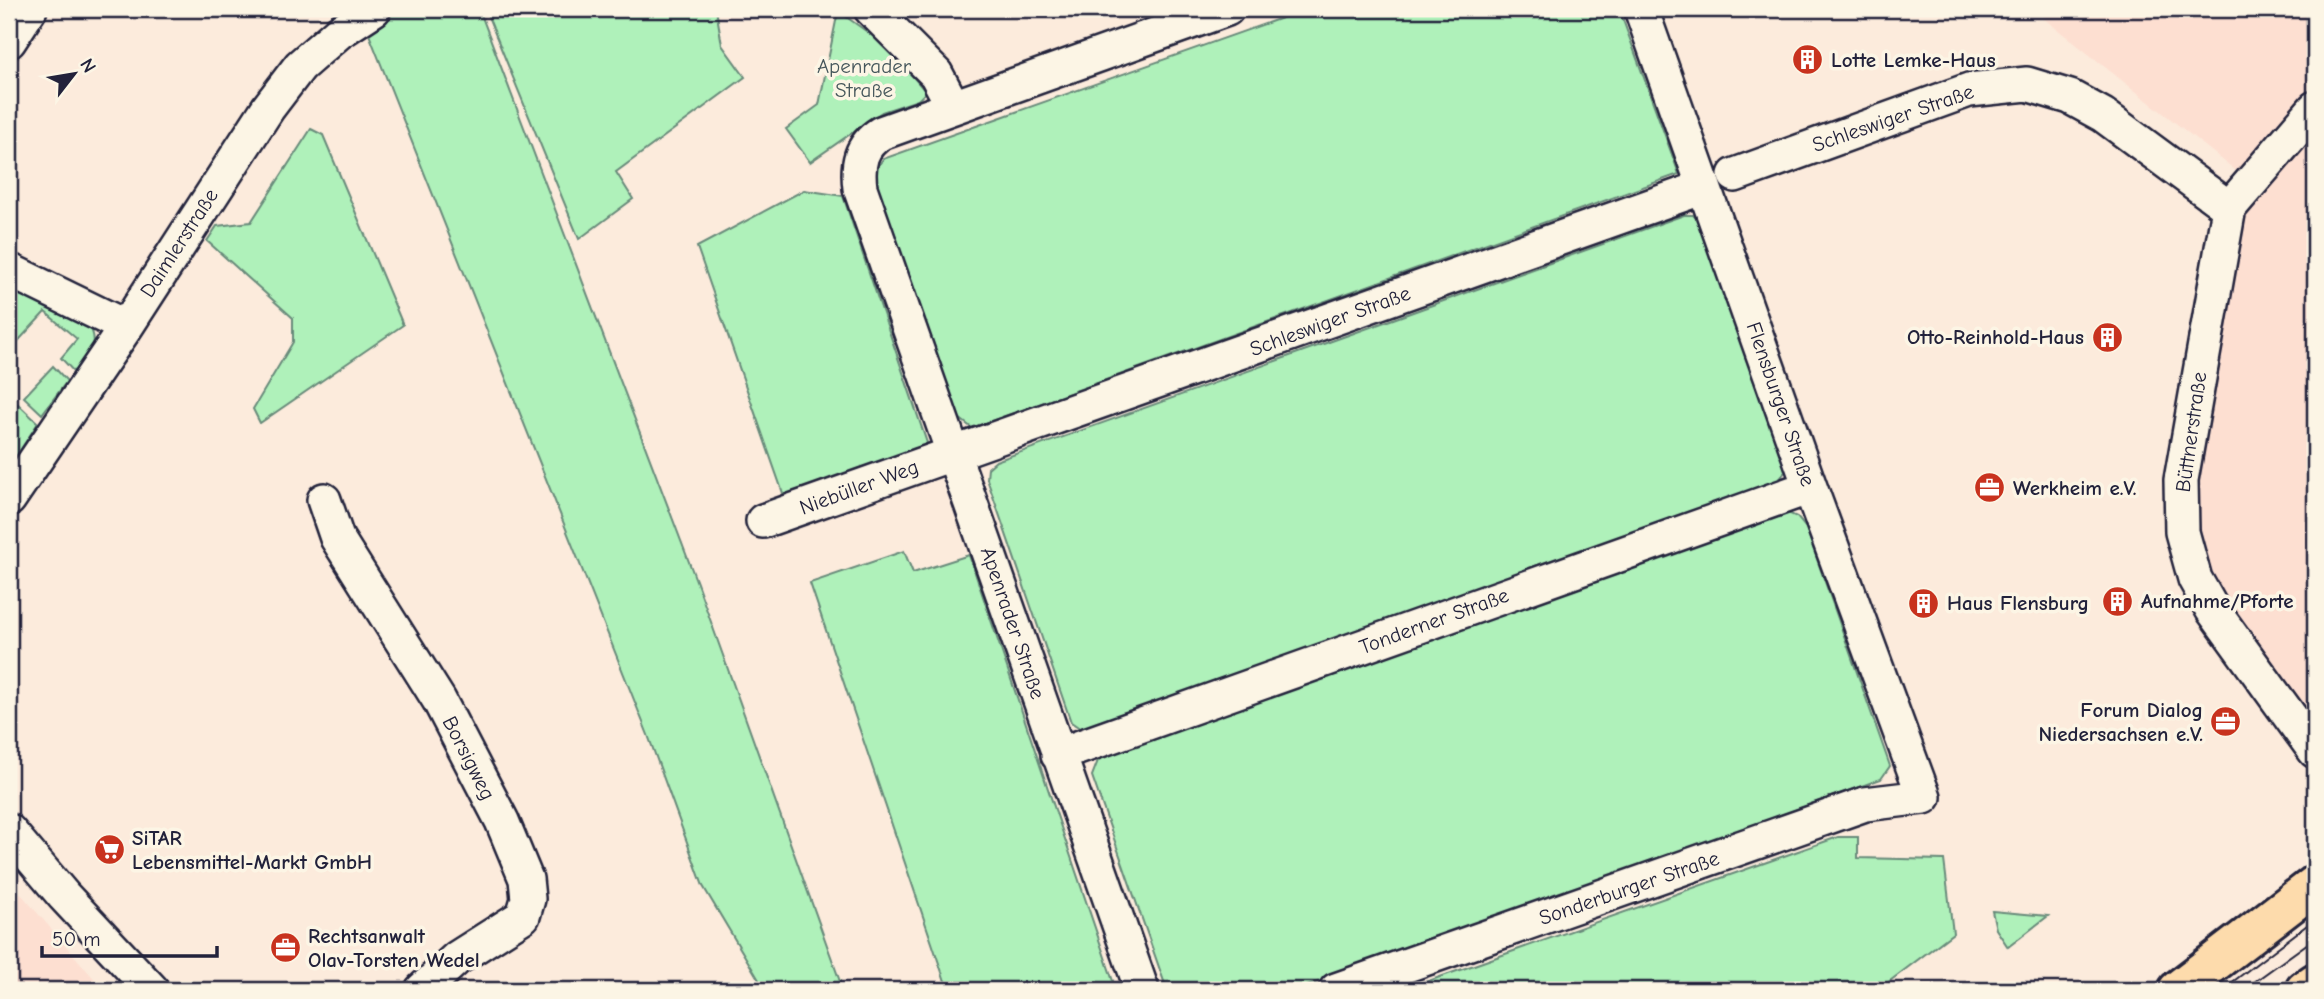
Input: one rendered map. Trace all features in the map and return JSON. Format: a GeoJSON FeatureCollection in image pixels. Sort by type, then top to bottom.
{"type":"FeatureCollection","features":[{"type":"Feature","properties":{"kind":"main road"},"geometry":{"type":"LineString","coordinates":[[2178,990],[2315,885]]}},
{"type":"Feature","properties":{"kind":"main road"},"geometry":{"type":"LineString","coordinates":[[2305,990],[2315,982]]}},
{"type":"Feature","properties":{"kind":"street"},"geometry":{"type":"LineString","coordinates":[[9,41],[30,9]]}},
{"type":"Feature","properties":{"kind":"street","name":"Daimlerstraße"},"geometry":{"type":"LineString","coordinates":[[9,499],[284,87],[300,66],[339,32],[374,9]]}},
{"type":"Feature","properties":{"kind":"street"},"geometry":{"type":"LineString","coordinates":[[871,9],[936,74],[953,106]]}},
{"type":"Feature","properties":{"kind":"street","name":"Apenrader Straße"},"geometry":{"type":"LineString","coordinates":[[1142,990],[860,188],[858,170],[869,141],[881,133],[1227,9]]}},
{"type":"Feature","properties":{"kind":"street","name":"Flensburger Straße"},"geometry":{"type":"LineString","coordinates":[[1641,9],[1810,487],[1924,797]]}},
{"type":"Feature","properties":{"kind":"street","name":"Schleswiger Straße"},"geometry":{"type":"LineString","coordinates":[[1734,175],[1969,90],[2027,84],[2070,97],[2102,115],[2229,208]]}},
{"type":"Feature","properties":{"kind":"street"},"geometry":{"type":"LineString","coordinates":[[2229,208],[2315,108]]}},
{"type":"Feature","properties":{"kind":"street","name":"Schleswiger Straße"},"geometry":{"type":"LineString","coordinates":[[955,453],[1704,187]]}},
{"type":"Feature","properties":{"kind":"street","name":"Büttnerstraße"},"geometry":{"type":"LineString","coordinates":[[2229,208],[2180,480],[2182,532],[2195,579],[2212,609],[2315,751]]}},
{"type":"Feature","properties":{"kind":"street"},"geometry":{"type":"LineString","coordinates":[[9,270],[126,327]]}},
{"type":"Feature","properties":{"kind":"street","name":"Niebüller Weg"},"geometry":{"type":"LineString","coordinates":[[763,521],[955,453]]}},
{"type":"Feature","properties":{"kind":"street","name":"Tonderner Straße"},"geometry":{"type":"LineString","coordinates":[[1058,755],[1810,487]]}},
{"type":"Feature","properties":{"kind":"street","name":"Borsigweg"},"geometry":{"type":"LineString","coordinates":[[324,500],[337,538],[439,699],[502,821],[526,879],[528,899],[523,916],[457,958],[422,990]]}},
{"type":"Feature","properties":{"kind":"street","name":"Sonderburger Straße"},"geometry":{"type":"LineString","coordinates":[[1336,990],[1865,804],[1924,797]]}},
{"type":"Feature","properties":{"kind":"street"},"geometry":{"type":"LineString","coordinates":[[9,831],[64,897],[152,990]]}},
{"type":"Feature","properties":{"kind":"shaded area"},"geometry":{"type":"Polygon","coordinates":[[[2050,9],[2315,9],[2315,751],[2182,532],[2249,181],[2043,18],[2050,9]]]}},
{"type":"Feature","properties":{"kind":"shaded area"},"geometry":{"type":"Polygon","coordinates":[[[9,880],[103,989],[104,990],[9,990],[9,880]]]}},
{"type":"Feature","properties":{"kind":"green space"},"geometry":{"type":"Polygon","coordinates":[[[359,9],[479,9],[697,583],[843,990],[765,990],[703,886],[648,735],[359,9]]]}},
{"type":"Feature","properties":{"kind":"green space"},"geometry":{"type":"Polygon","coordinates":[[[485,9],[716,9],[722,45],[745,77],[616,172],[633,199],[579,239],[485,9]]]}},
{"type":"Feature","properties":{"kind":"green space"},"geometry":{"type":"Polygon","coordinates":[[[1307,9],[1619,9],[1679,174],[972,428],[959,418],[875,180],[874,172],[883,159],[1307,9]]]}},
{"type":"Feature","properties":{"kind":"green space","name":"Apenrader Straße"},"geometry":{"type":"Polygon","coordinates":[[[838,11],[887,46],[926,92],[918,100],[882,112],[810,162],[786,129],[819,105],[838,11]]]}},
{"type":"Feature","properties":{"kind":"green space"},"geometry":{"type":"Polygon","coordinates":[[[311,129],[323,135],[403,325],[260,423],[253,409],[293,342],[293,318],[207,241],[217,226],[251,222],[311,129]]]}},
{"type":"Feature","properties":{"kind":"green space"},"geometry":{"type":"Polygon","coordinates":[[[804,190],[843,196],[928,446],[784,496],[697,247],[804,190]]]}},
{"type":"Feature","properties":{"kind":"green space"},"geometry":{"type":"Polygon","coordinates":[[[1684,215],[1693,215],[1698,220],[1786,470],[1775,486],[1084,731],[1071,722],[987,479],[988,468],[996,461],[1684,215]]]}},
{"type":"Feature","properties":{"kind":"green space"},"geometry":{"type":"Polygon","coordinates":[[[9,283],[88,324],[94,338],[92,350],[75,373],[61,358],[77,339],[45,312],[9,351],[9,283]]]}},
{"type":"Feature","properties":{"kind":"green space"},"geometry":{"type":"Polygon","coordinates":[[[53,366],[67,381],[42,414],[24,397],[53,366]]]}},
{"type":"Feature","properties":{"kind":"green space"},"geometry":{"type":"Polygon","coordinates":[[[18,404],[38,423],[15,458],[9,452],[9,436],[14,430],[9,425],[9,414],[18,404]]]}},
{"type":"Feature","properties":{"kind":"green space"},"geometry":{"type":"Polygon","coordinates":[[[1788,513],[1797,517],[1806,528],[1890,766],[1881,779],[1296,990],[1167,990],[1092,776],[1099,758],[1788,513]]]}},
{"type":"Feature","properties":{"kind":"green space"},"geometry":{"type":"Polygon","coordinates":[[[904,551],[913,573],[969,555],[1116,990],[948,990],[810,583],[904,551]]]}},
{"type":"Feature","properties":{"kind":"green space"},"geometry":{"type":"Polygon","coordinates":[[[1838,837],[1858,837],[1858,858],[1944,860],[1953,933],[1878,990],[1403,990],[1838,837]]]}},
{"type":"Feature","properties":{"kind":"green space"},"geometry":{"type":"Polygon","coordinates":[[[1992,911],[2048,916],[2008,947],[1996,929],[1992,911]]]}},
{"type":"Feature","properties":{"kind":"tram line"},"geometry":{"type":"LineString","coordinates":[[2222,990],[2315,919]]}},
{"type":"Feature","properties":{"kind":"tram line"},"geometry":{"type":"LineString","coordinates":[[2243,990],[2315,938]]}},
{"type":"Feature","properties":{"kind":"place","name":"Lotte Lemke-Haus"},"geometry":{"type":"Point","coordinates":[1808,60]}},
{"type":"Feature","properties":{"kind":"place","name":"Otto-Reinhold-Haus"},"geometry":{"type":"Point","coordinates":[2107,337]}},
{"type":"Feature","properties":{"kind":"place","name":"Werkheim e.V."},"geometry":{"type":"Point","coordinates":[1990,488]}},
{"type":"Feature","properties":{"kind":"place","name":"Aufnahme/Pforte"},"geometry":{"type":"Point","coordinates":[2118,601]}},
{"type":"Feature","properties":{"kind":"place","name":"Haus Flensburg"},"geometry":{"type":"Point","coordinates":[1924,603]}},
{"type":"Feature","properties":{"kind":"place","name":"Forum Dialog Niedersachsen e.V."},"geometry":{"type":"Point","coordinates":[2226,722]}},
{"type":"Feature","properties":{"kind":"place","name":"SiTAR Lebensmittel-Markt GmbH"},"geometry":{"type":"Point","coordinates":[109,850]}},
{"type":"Feature","properties":{"kind":"place","name":"Rechtsanwalt Olav-Torsten Wedel"},"geometry":{"type":"Point","coordinates":[285,948]}}]}
